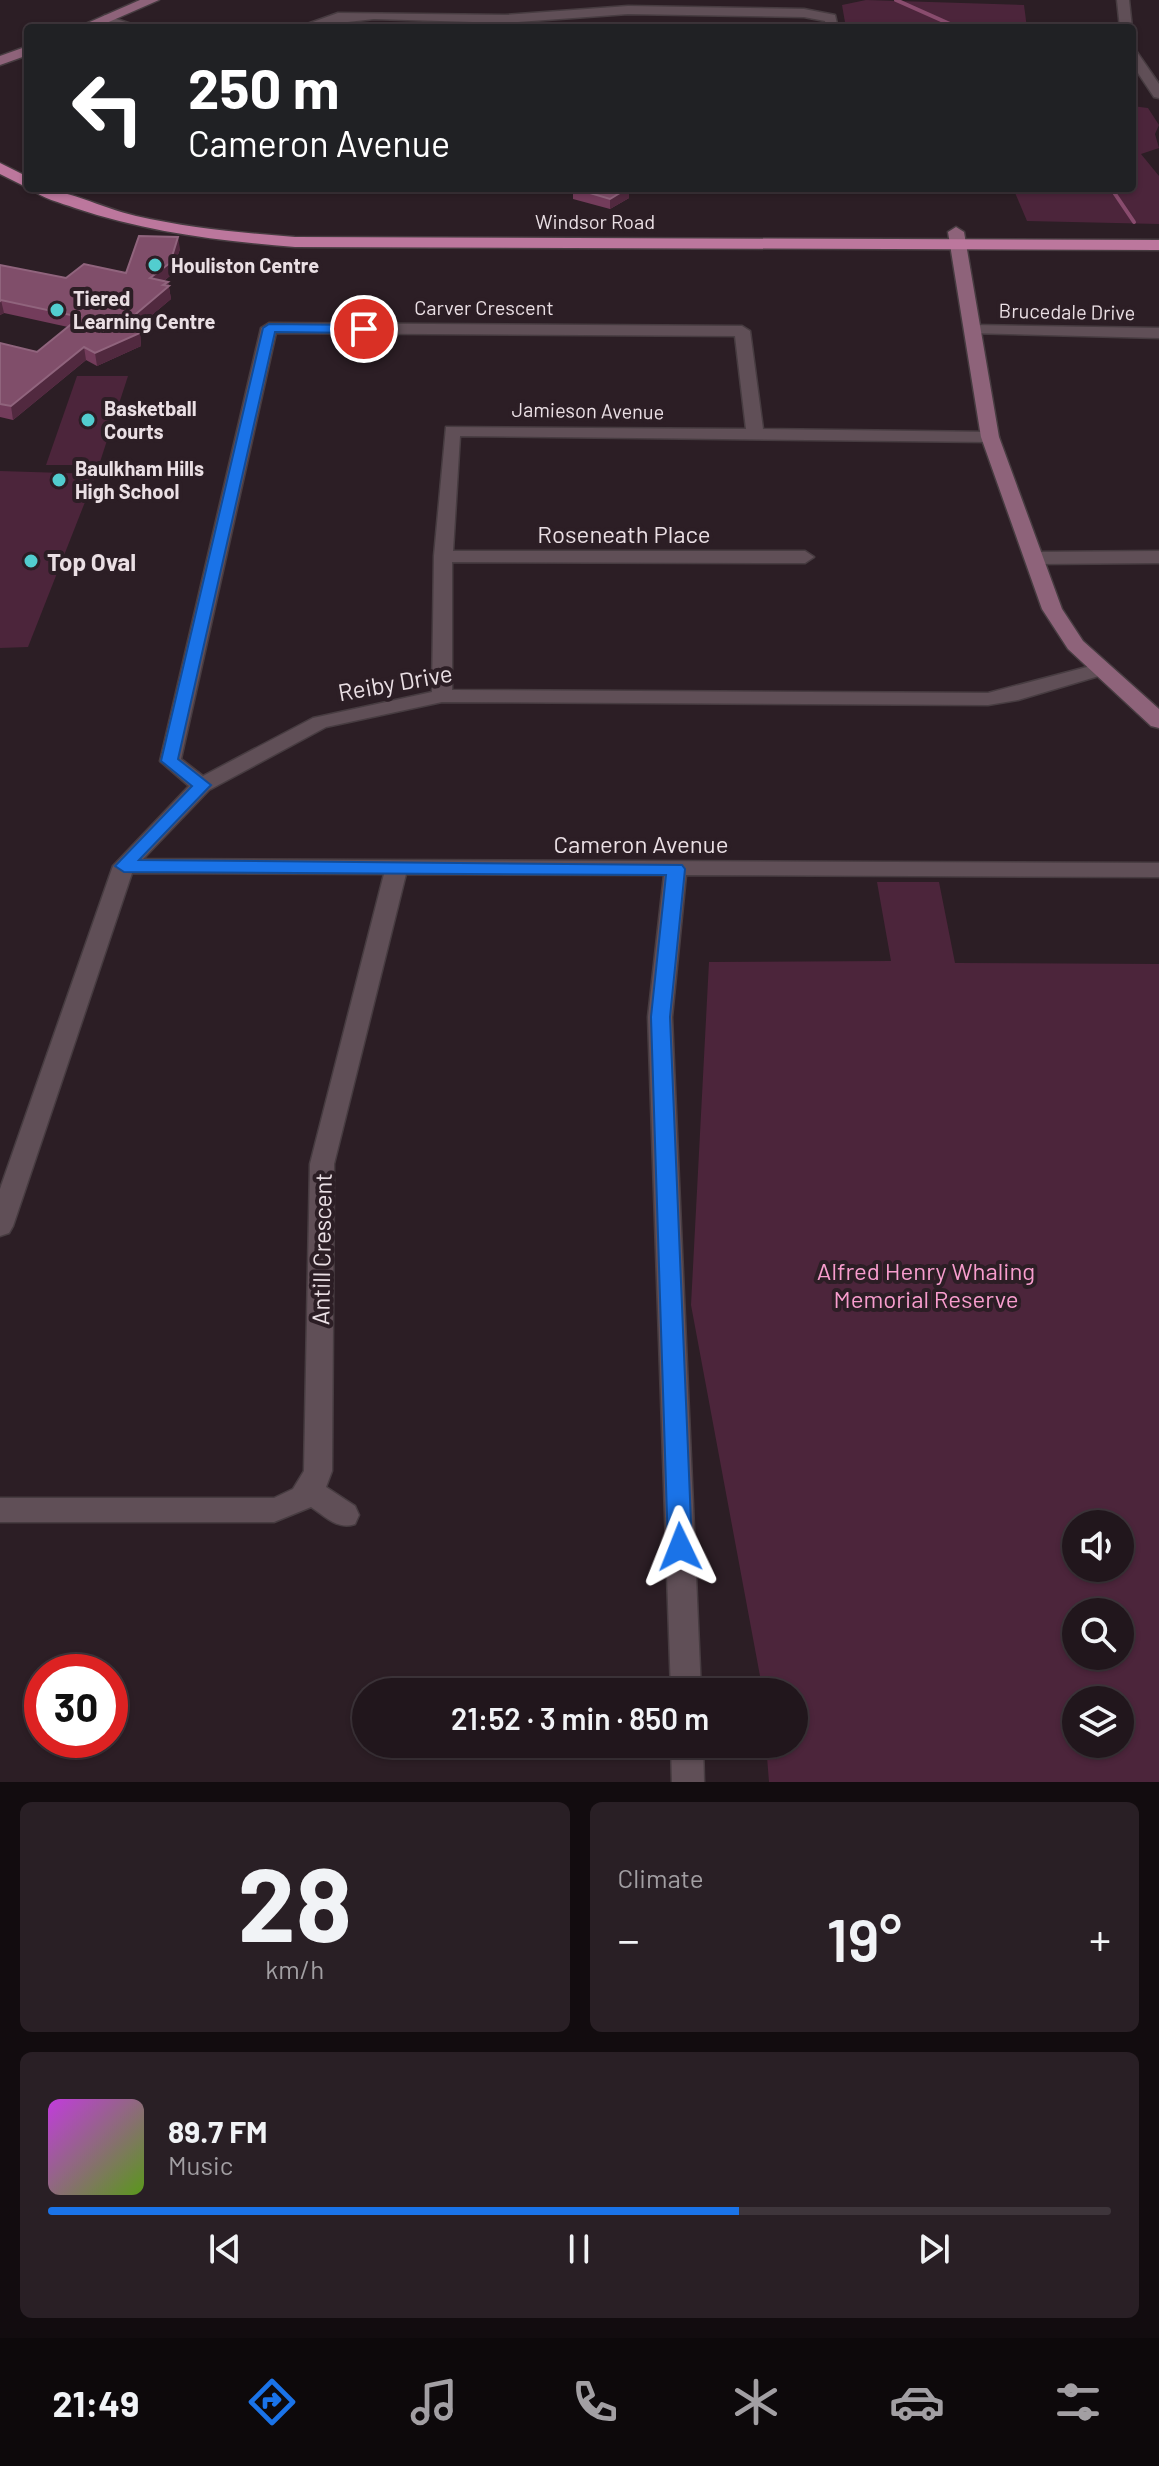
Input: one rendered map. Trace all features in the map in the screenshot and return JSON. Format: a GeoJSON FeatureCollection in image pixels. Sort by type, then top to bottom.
{"type":"FeatureCollection","features":[{"type":"Feature","properties":{"kind":"main road"},"geometry":{"type":"LineString","coordinates":[[0,151],[24,163]]}},
{"type":"Feature","properties":{"kind":"main road"},"geometry":{"type":"LineString","coordinates":[[0,168],[24,181]]}},
{"type":"Feature","properties":{"kind":"main road","name":"Windsor Road"},"geometry":{"type":"LineString","coordinates":[[49,192],[112,216],[226,237],[281,241],[399,245],[1159,235]]}},
{"type":"Feature","properties":{"kind":"main road","name":"Windsor Road"},"geometry":{"type":"LineString","coordinates":[[88,192],[120,203],[210,224],[308,233],[956,237],[1159,245]]}},
{"type":"Feature","properties":{"kind":"street"},"geometry":{"type":"LineString","coordinates":[[93,24],[152,0]]}},
{"type":"Feature","properties":{"kind":"street"},"geometry":{"type":"LineString","coordinates":[[1123,0],[1126,24]]}},
{"type":"Feature","properties":{"kind":"street"},"geometry":{"type":"LineString","coordinates":[[315,24],[338,17],[374,15],[504,23],[668,5],[804,13],[831,18],[832,24]]}},
{"type":"Feature","properties":{"kind":"street"},"geometry":{"type":"LineString","coordinates":[[105,19],[119,24]]}},
{"type":"Feature","properties":{"kind":"street"},"geometry":{"type":"LineString","coordinates":[[0,61],[24,52]]}},
{"type":"Feature","properties":{"kind":"street"},"geometry":{"type":"LineString","coordinates":[[1136,61],[1159,94]]}},
{"type":"Feature","properties":{"kind":"street"},"geometry":{"type":"LineString","coordinates":[[1142,69],[1159,68]]}},
{"type":"Feature","properties":{"kind":"street"},"geometry":{"type":"LineString","coordinates":[[956,237],[990,437],[1019,526],[1035,558],[1052,609],[1063,631],[1159,721]]}},
{"type":"Feature","properties":{"kind":"street","name":"Carver Crescent"},"geometry":{"type":"LineString","coordinates":[[202,785],[170,761],[269,328],[742,331],[755,435]]}},
{"type":"Feature","properties":{"kind":"street","name":"Brucedale Drive"},"geometry":{"type":"LineString","coordinates":[[974,330],[1159,333]]}},
{"type":"Feature","properties":{"kind":"street","name":"Jamieson Avenue"},"geometry":{"type":"LineString","coordinates":[[442,696],[443,556],[452,431],[990,437]]}},
{"type":"Feature","properties":{"kind":"street","name":"Roseneath Place"},"geometry":{"type":"LineString","coordinates":[[443,556],[805,557]]}},
{"type":"Feature","properties":{"kind":"street"},"geometry":{"type":"LineString","coordinates":[[1035,558],[1159,557]]}},
{"type":"Feature","properties":{"kind":"street","name":"Reiby Drive"},"geometry":{"type":"LineString","coordinates":[[0,1226],[124,866],[202,785],[320,722],[442,696],[988,699],[1011,696],[1102,669]]}},
{"type":"Feature","properties":{"kind":"street","name":"Cameron Avenue"},"geometry":{"type":"LineString","coordinates":[[124,866],[1159,870]]}},
{"type":"Feature","properties":{"kind":"street","name":"Antill Crescent"},"geometry":{"type":"LineString","coordinates":[[310,1491],[318,1471],[322,1164],[396,869]]}},
{"type":"Feature","properties":{"kind":"street"},"geometry":{"type":"LineString","coordinates":[[676,869],[660,1017],[685,1678]]}},
{"type":"Feature","properties":{"kind":"street"},"geometry":{"type":"LineString","coordinates":[[0,1510],[274,1510],[294,1504],[310,1491],[345,1515]]}},
{"type":"Feature","properties":{"kind":"street"},"geometry":{"type":"LineString","coordinates":[[687,1758],[688,1782]]}},
{"type":"Feature","properties":{"kind":"green space"},"geometry":{"type":"Polygon","coordinates":[[[866,0],[1024,5],[1026,24],[845,24],[842,5],[866,0]]]}},
{"type":"Feature","properties":{"kind":"green space"},"geometry":{"type":"Polygon","coordinates":[[[1136,106],[1148,108],[1159,125],[1155,134],[1159,148],[1141,154],[1159,176],[1159,224],[1027,221],[1015,192],[1136,192],[1136,106]]]}},
{"type":"Feature","properties":{"kind":"green space","name":"Basketball Courts"},"geometry":{"type":"Polygon","coordinates":[[[77,376],[128,376],[99,465],[46,465],[77,376]]]}},
{"type":"Feature","properties":{"kind":"green space","name":"Top Oval"},"geometry":{"type":"Polygon","coordinates":[[[0,471],[96,474],[28,647],[0,648],[0,471]]]}},
{"type":"Feature","properties":{"kind":"green space","name":"Alfred Henry Whaling Memorial Reserve"},"geometry":{"type":"Polygon","coordinates":[[[877,882],[939,882],[955,963],[1159,964],[1159,1782],[769,1782],[767,1758],[808,1758],[808,1678],[760,1678],[691,1305],[709,962],[891,961],[877,882]]]}},
{"type":"Feature","properties":{"kind":"building"},"geometry":{"type":"Polygon","coordinates":[[[586,192],[621,192],[610,199],[586,192]]]}},
{"type":"Feature","properties":{"kind":"building"},"geometry":{"type":"Polygon","coordinates":[[[139,236],[178,237],[170,263],[150,278],[168,282],[163,285],[169,286],[124,324],[140,333],[95,353],[84,347],[11,406],[0,404],[0,343],[37,352],[80,317],[0,301],[0,265],[66,278],[84,264],[126,273],[139,236]]]}},
{"type":"Feature","properties":{"kind":"waterway"},"geometry":{"type":"LineString","coordinates":[[896,0],[950,24]]}},
{"type":"Feature","properties":{"kind":"waterway"},"geometry":{"type":"LineString","coordinates":[[1114,192],[1134,222]]}},
{"type":"Feature","properties":{"kind":"place","name":"Houliston Centre"},"geometry":{"type":"Point","coordinates":[155,265]}},
{"type":"Feature","properties":{"kind":"place","name":"Tiered Learning Centre"},"geometry":{"type":"Point","coordinates":[57,310]}},
{"type":"Feature","properties":{"kind":"place","name":"Basketball Courts"},"geometry":{"type":"Point","coordinates":[88,420]}},
{"type":"Feature","properties":{"kind":"place","name":"Baulkham Hills High School"},"geometry":{"type":"Point","coordinates":[59,480]}},
{"type":"Feature","properties":{"kind":"place","name":"Top Oval"},"geometry":{"type":"Point","coordinates":[31,561]}},
{"type":"Feature","properties":{"kind":"route"},"geometry":{"type":"LineString","coordinates":[[364,329],[269,328],[170,761],[202,785],[133,853],[124,866],[676,869],[660,1017],[680,1547]]}}]}
